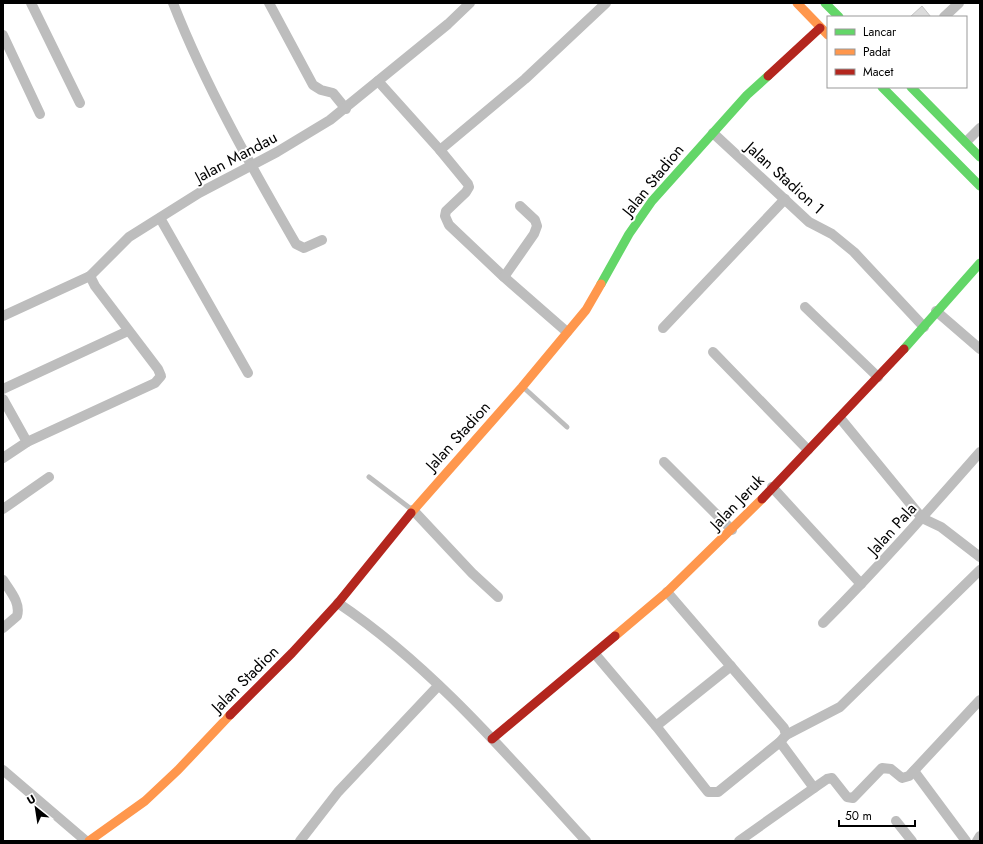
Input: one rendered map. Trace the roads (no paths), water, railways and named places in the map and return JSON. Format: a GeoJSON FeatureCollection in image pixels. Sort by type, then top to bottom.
{"type":"FeatureCollection","features":[{"type":"Feature","properties":{"kind":"main road"},"geometry":{"type":"LineString","coordinates":[[797,3],[827,34]]}},
{"type":"Feature","properties":{"kind":"main road"},"geometry":{"type":"LineString","coordinates":[[825,3],[839,16]]}},
{"type":"Feature","properties":{"kind":"main road","name":"Jalan Stadion"},"geometry":{"type":"LineString","coordinates":[[89,841],[145,801],[178,770],[206,739],[292,653],[338,603],[413,510],[522,387],[586,310],[597,293],[609,267],[652,201],[678,170],[747,95],[820,28]]}},
{"type":"Feature","properties":{"kind":"main road"},"geometry":{"type":"LineString","coordinates":[[883,88],[980,186]]}},
{"type":"Feature","properties":{"kind":"main road"},"geometry":{"type":"LineString","coordinates":[[912,88],[980,157]]}},
{"type":"Feature","properties":{"kind":"main road","name":"Jalan Jeruk"},"geometry":{"type":"LineString","coordinates":[[492,739],[667,592],[732,530],[840,418],[924,327],[936,311],[980,263]]}},
{"type":"Feature","properties":{"kind":"street"},"geometry":{"type":"LineString","coordinates":[[31,3],[80,103]]}},
{"type":"Feature","properties":{"kind":"street"},"geometry":{"type":"LineString","coordinates":[[173,3],[210,87],[251,165],[299,247],[306,248],[322,240]]}},
{"type":"Feature","properties":{"kind":"street"},"geometry":{"type":"LineString","coordinates":[[269,3],[313,85],[320,90],[333,93],[346,109]]}},
{"type":"Feature","properties":{"kind":"street","name":"Jalan Mandau"},"geometry":{"type":"LineString","coordinates":[[3,316],[90,276],[130,237],[199,193],[277,152],[346,109],[448,24],[470,3]]}},
{"type":"Feature","properties":{"kind":"street"},"geometry":{"type":"LineString","coordinates":[[440,150],[525,79],[606,3]]}},
{"type":"Feature","properties":{"kind":"street"},"geometry":{"type":"LineString","coordinates":[[945,16],[959,3]]}},
{"type":"Feature","properties":{"kind":"street"},"geometry":{"type":"LineString","coordinates":[[3,35],[40,114]]}},
{"type":"Feature","properties":{"kind":"street"},"geometry":{"type":"LineString","coordinates":[[378,81],[440,150],[469,187],[466,192],[446,211],[447,221],[504,277],[567,332]]}},
{"type":"Feature","properties":{"kind":"street"},"geometry":{"type":"LineString","coordinates":[[966,142],[980,128]]}},
{"type":"Feature","properties":{"kind":"street","name":"Jalan Stadion 1"},"geometry":{"type":"LineString","coordinates":[[713,133],[809,222],[832,234],[854,252],[924,327]]}},
{"type":"Feature","properties":{"kind":"street"},"geometry":{"type":"LineString","coordinates":[[663,328],[785,199]]}},
{"type":"Feature","properties":{"kind":"street"},"geometry":{"type":"LineString","coordinates":[[504,277],[536,230],[535,220],[520,206]]}},
{"type":"Feature","properties":{"kind":"street"},"geometry":{"type":"LineString","coordinates":[[160,218],[248,373]]}},
{"type":"Feature","properties":{"kind":"street"},"geometry":{"type":"LineString","coordinates":[[3,458],[27,442],[159,379],[160,376],[158,369],[95,286],[90,276]]}},
{"type":"Feature","properties":{"kind":"street"},"geometry":{"type":"LineString","coordinates":[[805,307],[878,377]]}},
{"type":"Feature","properties":{"kind":"street"},"geometry":{"type":"LineString","coordinates":[[936,311],[980,349]]}},
{"type":"Feature","properties":{"kind":"street"},"geometry":{"type":"LineString","coordinates":[[3,389],[128,331]]}},
{"type":"Feature","properties":{"kind":"street"},"geometry":{"type":"LineString","coordinates":[[713,352],[808,450]]}},
{"type":"Feature","properties":{"kind":"street"},"geometry":{"type":"LineString","coordinates":[[3,399],[27,442]]}},
{"type":"Feature","properties":{"kind":"street"},"geometry":{"type":"LineString","coordinates":[[840,418],[922,518],[940,527],[980,558]]}},
{"type":"Feature","properties":{"kind":"street","name":"Jalan Pala"},"geometry":{"type":"LineString","coordinates":[[822,623],[861,584],[922,518],[980,452]]}},
{"type":"Feature","properties":{"kind":"street"},"geometry":{"type":"LineString","coordinates":[[664,462],[732,530]]}},
{"type":"Feature","properties":{"kind":"street"},"geometry":{"type":"LineString","coordinates":[[3,510],[49,478]]}},
{"type":"Feature","properties":{"kind":"street"},"geometry":{"type":"LineString","coordinates":[[772,487],[861,584]]}},
{"type":"Feature","properties":{"kind":"street"},"geometry":{"type":"LineString","coordinates":[[413,510],[472,574],[498,597]]}},
{"type":"Feature","properties":{"kind":"street"},"geometry":{"type":"LineString","coordinates":[[595,654],[656,726],[705,790],[711,794],[718,792],[783,738],[840,707],[980,570]]}},
{"type":"Feature","properties":{"kind":"street"},"geometry":{"type":"LineString","coordinates":[[3,580],[17,603],[18,608],[17,616],[3,628]]}},
{"type":"Feature","properties":{"kind":"street"},"geometry":{"type":"LineString","coordinates":[[667,592],[784,728],[783,738],[814,788]]}},
{"type":"Feature","properties":{"kind":"street"},"geometry":{"type":"LineString","coordinates":[[338,603],[369,624],[407,655],[492,739],[586,841]]}},
{"type":"Feature","properties":{"kind":"street"},"geometry":{"type":"LineString","coordinates":[[656,726],[731,666]]}},
{"type":"Feature","properties":{"kind":"street"},"geometry":{"type":"LineString","coordinates":[[300,841],[338,792],[438,686]]}},
{"type":"Feature","properties":{"kind":"street"},"geometry":{"type":"LineString","coordinates":[[739,841],[827,779],[832,778],[847,797],[852,798],[882,768],[892,768],[904,778],[914,771],[980,700]]}},
{"type":"Feature","properties":{"kind":"street"},"geometry":{"type":"LineString","coordinates":[[3,770],[86,841]]}},
{"type":"Feature","properties":{"kind":"street"},"geometry":{"type":"LineString","coordinates":[[914,771],[966,841]]}},
{"type":"Feature","properties":{"kind":"street"},"geometry":{"type":"LineString","coordinates":[[896,821],[912,841]]}},
{"type":"Feature","properties":{"kind":"street"},"geometry":{"type":"LineString","coordinates":[[977,841],[980,836]]}},
{"type":"Feature","properties":{"kind":"lane"},"geometry":{"type":"LineString","coordinates":[[522,387],[567,427]]}},
{"type":"Feature","properties":{"kind":"lane"},"geometry":{"type":"LineString","coordinates":[[369,477],[413,510]]}}]}
